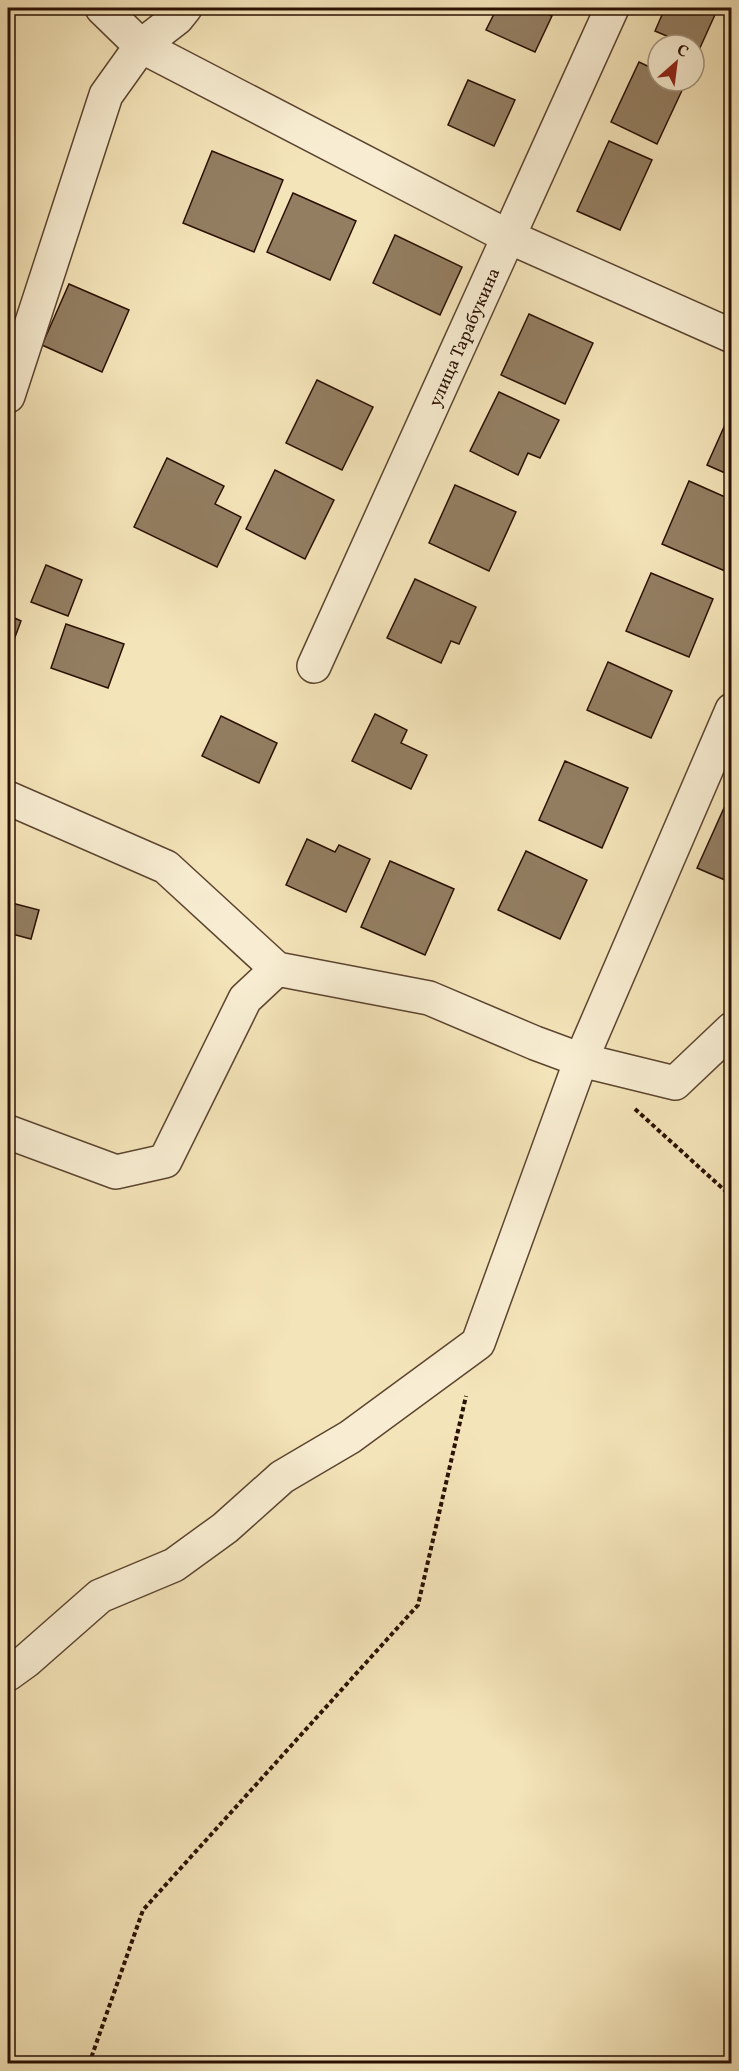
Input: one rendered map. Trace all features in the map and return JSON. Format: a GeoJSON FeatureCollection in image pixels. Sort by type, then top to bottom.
{"type":"FeatureCollection","features":[{"type":"Feature","properties":{"kind":"street"},"geometry":{"type":"LineString","coordinates":[[102,8],[141,46],[509,237],[732,336]]}},
{"type":"Feature","properties":{"kind":"street"},"geometry":{"type":"LineString","coordinates":[[8,396],[106,95],[141,46],[177,18],[185,8]]}},
{"type":"Feature","properties":{"kind":"street","name":"улица Тарабукина"},"geometry":{"type":"LineString","coordinates":[[314,666],[612,8]]}},
{"type":"Feature","properties":{"kind":"street"},"geometry":{"type":"LineString","coordinates":[[8,1674],[100,1596],[174,1564],[225,1528],[282,1477],[350,1437],[478,1343],[581,1060],[732,710]]}},
{"type":"Feature","properties":{"kind":"street"},"geometry":{"type":"LineString","coordinates":[[8,798],[166,867],[277,969],[429,998],[581,1060],[675,1083],[732,1029]]}},
{"type":"Feature","properties":{"kind":"street"},"geometry":{"type":"LineString","coordinates":[[8,1132],[116,1172],[165,1161],[245,999],[277,969]]}},
{"type":"Feature","properties":{"kind":"path"},"geometry":{"type":"LineString","coordinates":[[634,1108],[732,1197]]}},
{"type":"Feature","properties":{"kind":"path"},"geometry":{"type":"LineString","coordinates":[[89,2064],[143,1910],[418,1605],[478,1343]]}},
{"type":"Feature","properties":{"kind":"building"},"geometry":{"type":"Polygon","coordinates":[[[497,8],[533,8],[552,16],[535,52],[486,30],[497,8]]]}},
{"type":"Feature","properties":{"kind":"building"},"geometry":{"type":"Polygon","coordinates":[[[665,8],[718,8],[706,35],[655,31],[665,8]]]}},
{"type":"Feature","properties":{"kind":"building"},"geometry":{"type":"Polygon","coordinates":[[[639,62],[646,65],[646,93],[681,93],[657,144],[611,122],[639,62]]]}},
{"type":"Feature","properties":{"kind":"building"},"geometry":{"type":"Polygon","coordinates":[[[468,80],[515,100],[494,146],[448,125],[468,80]]]}},
{"type":"Feature","properties":{"kind":"building"},"geometry":{"type":"Polygon","coordinates":[[[609,141],[652,160],[620,230],[577,211],[609,141]]]}},
{"type":"Feature","properties":{"kind":"building"},"geometry":{"type":"Polygon","coordinates":[[[212,151],[283,180],[254,252],[183,223],[212,151]]]}},
{"type":"Feature","properties":{"kind":"building"},"geometry":{"type":"Polygon","coordinates":[[[293,193],[356,221],[330,280],[267,252],[293,193]]]}},
{"type":"Feature","properties":{"kind":"building"},"geometry":{"type":"Polygon","coordinates":[[[395,235],[462,267],[440,315],[373,283],[395,235]]]}},
{"type":"Feature","properties":{"kind":"building"},"geometry":{"type":"Polygon","coordinates":[[[69,284],[129,310],[102,372],[42,345],[69,284]]]}},
{"type":"Feature","properties":{"kind":"building"},"geometry":{"type":"Polygon","coordinates":[[[529,314],[593,343],[565,404],[501,375],[529,314]]]}},
{"type":"Feature","properties":{"kind":"building"},"geometry":{"type":"Polygon","coordinates":[[[317,380],[373,407],[342,470],[286,443],[317,380]]]}},
{"type":"Feature","properties":{"kind":"building"},"geometry":{"type":"Polygon","coordinates":[[[499,392],[559,420],[540,458],[528,453],[518,475],[470,451],[499,392]]]}},
{"type":"Feature","properties":{"kind":"building"},"geometry":{"type":"Polygon","coordinates":[[[732,409],[732,476],[707,465],[732,409]]]}},
{"type":"Feature","properties":{"kind":"building"},"geometry":{"type":"Polygon","coordinates":[[[167,458],[224,486],[215,504],[241,517],[217,567],[134,527],[167,458]]]}},
{"type":"Feature","properties":{"kind":"building"},"geometry":{"type":"Polygon","coordinates":[[[275,470],[334,500],[305,559],[246,529],[275,470]]]}},
{"type":"Feature","properties":{"kind":"building"},"geometry":{"type":"Polygon","coordinates":[[[689,481],[732,500],[732,556],[725,571],[662,544],[689,481]]]}},
{"type":"Feature","properties":{"kind":"building"},"geometry":{"type":"Polygon","coordinates":[[[455,485],[516,512],[489,571],[429,543],[455,485]]]}},
{"type":"Feature","properties":{"kind":"building"},"geometry":{"type":"Polygon","coordinates":[[[46,565],[82,580],[68,616],[31,602],[46,565]]]}},
{"type":"Feature","properties":{"kind":"building"},"geometry":{"type":"Polygon","coordinates":[[[651,573],[713,599],[689,657],[626,631],[651,573]]]}},
{"type":"Feature","properties":{"kind":"building"},"geometry":{"type":"Polygon","coordinates":[[[415,579],[476,607],[459,644],[451,641],[441,663],[387,638],[415,579]]]}},
{"type":"Feature","properties":{"kind":"building"},"geometry":{"type":"Polygon","coordinates":[[[8,615],[21,621],[8,656],[8,615]]]}},
{"type":"Feature","properties":{"kind":"building"},"geometry":{"type":"Polygon","coordinates":[[[66,624],[124,644],[108,688],[51,668],[66,624]]]}},
{"type":"Feature","properties":{"kind":"building"},"geometry":{"type":"Polygon","coordinates":[[[608,662],[672,691],[651,738],[587,710],[608,662]]]}},
{"type":"Feature","properties":{"kind":"building"},"geometry":{"type":"Polygon","coordinates":[[[375,714],[407,730],[401,743],[427,755],[411,789],[352,761],[375,714]]]}},
{"type":"Feature","properties":{"kind":"building"},"geometry":{"type":"Polygon","coordinates":[[[221,716],[277,743],[259,783],[202,756],[221,716]]]}},
{"type":"Feature","properties":{"kind":"building"},"geometry":{"type":"Polygon","coordinates":[[[565,761],[628,788],[602,848],[539,820],[565,761]]]}},
{"type":"Feature","properties":{"kind":"building"},"geometry":{"type":"Polygon","coordinates":[[[724,808],[732,811],[732,883],[697,868],[724,808]]]}},
{"type":"Feature","properties":{"kind":"building"},"geometry":{"type":"Polygon","coordinates":[[[307,839],[335,852],[339,845],[370,859],[346,912],[286,885],[307,839]]]}},
{"type":"Feature","properties":{"kind":"building"},"geometry":{"type":"Polygon","coordinates":[[[526,851],[587,880],[560,939],[498,910],[526,851]]]}},
{"type":"Feature","properties":{"kind":"building"},"geometry":{"type":"Polygon","coordinates":[[[390,861],[454,889],[425,955],[361,927],[390,861]]]}},
{"type":"Feature","properties":{"kind":"building"},"geometry":{"type":"Polygon","coordinates":[[[8,902],[39,910],[31,939],[8,933],[8,902]]]}}]}
